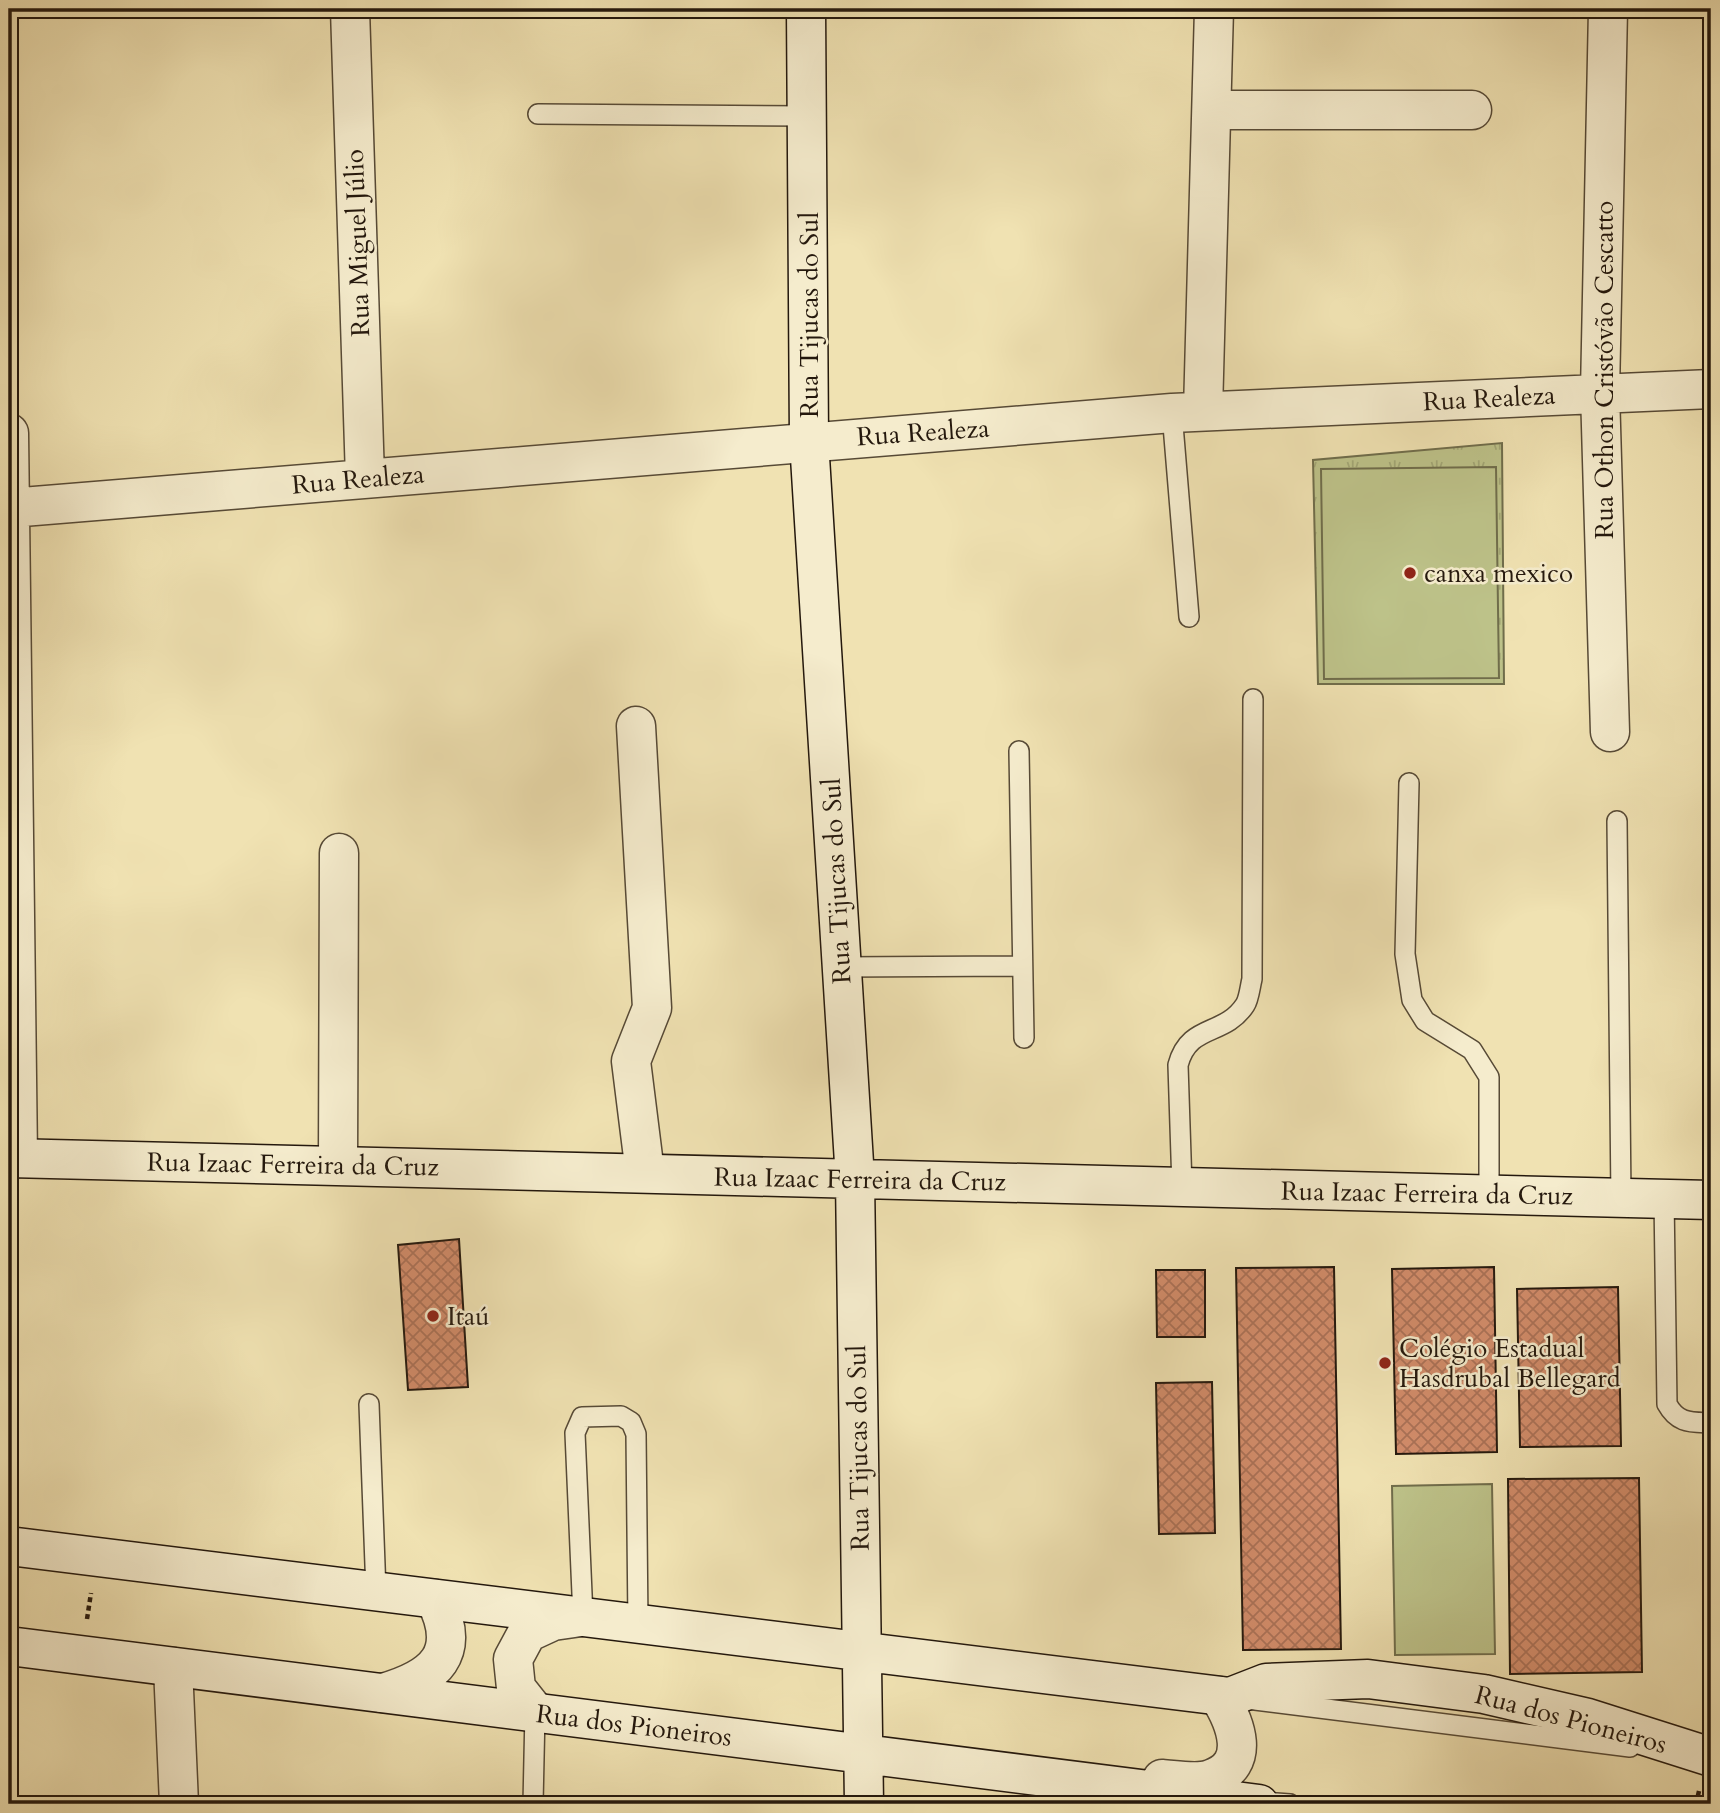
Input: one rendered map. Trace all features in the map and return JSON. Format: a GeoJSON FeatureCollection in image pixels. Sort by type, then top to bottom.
{"type":"FeatureCollection","features":[{"type":"Feature","properties":{"kind":"street","name":"Rua Miguel Júlio"},"geometry":{"type":"LineString","coordinates":[[350,9],[365,478]]}},
{"type":"Feature","properties":{"kind":"street","name":"Rua Tijucas do Sul"},"geometry":{"type":"LineString","coordinates":[[806,9],[810,441],[855,1179],[864,1804]]}},
{"type":"Feature","properties":{"kind":"street"},"geometry":{"type":"LineString","coordinates":[[1188,412],[1213,110],[1214,9]]}},
{"type":"Feature","properties":{"kind":"street","name":"Rua Othon Cristóvão Cescatto"},"geometry":{"type":"LineString","coordinates":[[1608,9],[1600,392],[1610,732]]}},
{"type":"Feature","properties":{"kind":"street"},"geometry":{"type":"LineString","coordinates":[[1213,110],[1472,110]]}},
{"type":"Feature","properties":{"kind":"street","name":"Rua Realeza"},"geometry":{"type":"LineString","coordinates":[[10,508],[1188,412],[1711,389]]}},
{"type":"Feature","properties":{"kind":"street"},"geometry":{"type":"LineString","coordinates":[[9,433],[14,1158]]}},
{"type":"Feature","properties":{"kind":"street"},"geometry":{"type":"LineString","coordinates":[[636,726],[652,1009],[631,1061],[645,1173]]}},
{"type":"Feature","properties":{"kind":"street"},"geometry":{"type":"LineString","coordinates":[[338,1165],[339,853]]}},
{"type":"Feature","properties":{"kind":"street","name":"Rua Izaac Ferreira da Cruz"},"geometry":{"type":"LineString","coordinates":[[14,1158],[1711,1200]]}},
{"type":"Feature","properties":{"kind":"street","name":"Rua dos Pioneiros"},"geometry":{"type":"LineString","coordinates":[[9,1546],[1224,1696],[1266,1683],[1381,1681],[1485,1694],[1588,1718],[1708,1756]]}},
{"type":"Feature","properties":{"kind":"street"},"geometry":{"type":"LineString","coordinates":[[383,1693],[411,1685],[433,1671],[446,1648],[447,1622],[435,1599]]}},
{"type":"Feature","properties":{"kind":"street"},"geometry":{"type":"LineString","coordinates":[[535,1712],[516,1688],[513,1659],[527,1633],[553,1621],[583,1617]]}},
{"type":"Feature","properties":{"kind":"street","name":"Rua dos Pioneiros"},"geometry":{"type":"LineString","coordinates":[[9,1646],[1243,1801]]}},
{"type":"Feature","properties":{"kind":"street"},"geometry":{"type":"LineString","coordinates":[[173,1667],[179,1804]]}},
{"type":"Feature","properties":{"kind":"street"},"geometry":{"type":"LineString","coordinates":[[1065,1779],[1210,1780],[1228,1769],[1238,1748],[1235,1723],[1224,1696]]}},
{"type":"Feature","properties":{"kind":"lane"},"geometry":{"type":"LineString","coordinates":[[538,114],[807,116]]}},
{"type":"Feature","properties":{"kind":"lane"},"geometry":{"type":"LineString","coordinates":[[1188,412],[1189,617]]}},
{"type":"Feature","properties":{"kind":"lane"},"geometry":{"type":"LineString","coordinates":[[1182,1187],[1178,1065],[1183,1049],[1191,1040],[1227,1023],[1246,1004],[1252,979],[1253,699]]}},
{"type":"Feature","properties":{"kind":"lane"},"geometry":{"type":"LineString","coordinates":[[1019,751],[1024,1038]]}},
{"type":"Feature","properties":{"kind":"lane"},"geometry":{"type":"LineString","coordinates":[[1409,783],[1405,954],[1412,1000],[1424,1021],[1472,1050],[1489,1077],[1489,1194]]}},
{"type":"Feature","properties":{"kind":"lane"},"geometry":{"type":"LineString","coordinates":[[1617,821],[1621,1198]]}},
{"type":"Feature","properties":{"kind":"lane"},"geometry":{"type":"LineString","coordinates":[[841,967],[1023,966]]}},
{"type":"Feature","properties":{"kind":"lane"},"geometry":{"type":"LineString","coordinates":[[1664,1198],[1667,1404],[1674,1416],[1684,1422],[1711,1423]]}},
{"type":"Feature","properties":{"kind":"lane"},"geometry":{"type":"LineString","coordinates":[[369,1404],[376,1592]]}},
{"type":"Feature","properties":{"kind":"lane"},"geometry":{"type":"LineString","coordinates":[[583,1617],[575,1433],[582,1418],[621,1416],[631,1422],[636,1434],[638,1624]]}},
{"type":"Feature","properties":{"kind":"lane"},"geometry":{"type":"LineString","coordinates":[[533,1804],[535,1712]]}},
{"type":"Feature","properties":{"kind":"lane"},"geometry":{"type":"LineString","coordinates":[[1243,1801],[1290,1804]]}},
{"type":"Feature","properties":{"kind":"path"},"geometry":{"type":"LineString","coordinates":[[82,1655],[96,1557]]}},
{"type":"Feature","properties":{"kind":"green space","name":"canxa mexico"},"geometry":{"type":"Polygon","coordinates":[[[1502,443],[1504,684],[1318,684],[1313,460],[1502,443]]]}},
{"type":"Feature","properties":{"kind":"green space","name":"canxa mexico"},"geometry":{"type":"Polygon","coordinates":[[[1496,467],[1499,678],[1324,679],[1321,469],[1496,467]]]}},
{"type":"Feature","properties":{"kind":"green space"},"geometry":{"type":"Polygon","coordinates":[[[1492,1484],[1495,1654],[1395,1655],[1392,1486],[1492,1484]]]}},
{"type":"Feature","properties":{"kind":"building","name":"Itaú"},"geometry":{"type":"Polygon","coordinates":[[[459,1239],[468,1387],[408,1390],[398,1245],[459,1239]]]}},
{"type":"Feature","properties":{"kind":"building"},"geometry":{"type":"Polygon","coordinates":[[[1334,1267],[1341,1649],[1243,1650],[1236,1268],[1334,1267]]]}},
{"type":"Feature","properties":{"kind":"building"},"geometry":{"type":"Polygon","coordinates":[[[1494,1267],[1497,1452],[1396,1454],[1392,1269],[1494,1267]]]}},
{"type":"Feature","properties":{"kind":"building"},"geometry":{"type":"Polygon","coordinates":[[[1156,1270],[1205,1270],[1205,1337],[1157,1337],[1156,1270]]]}},
{"type":"Feature","properties":{"kind":"building"},"geometry":{"type":"Polygon","coordinates":[[[1618,1287],[1621,1446],[1520,1447],[1517,1289],[1618,1287]]]}},
{"type":"Feature","properties":{"kind":"building"},"geometry":{"type":"Polygon","coordinates":[[[1212,1382],[1215,1533],[1159,1534],[1156,1383],[1212,1382]]]}},
{"type":"Feature","properties":{"kind":"building"},"geometry":{"type":"Polygon","coordinates":[[[1639,1478],[1642,1672],[1510,1674],[1508,1479],[1639,1478]]]}},
{"type":"Feature","properties":{"kind":"place","name":"canxa mexico"},"geometry":{"type":"Point","coordinates":[1410,573]}},
{"type":"Feature","properties":{"kind":"place","name":"Itaú"},"geometry":{"type":"Point","coordinates":[433,1316]}},
{"type":"Feature","properties":{"kind":"place","name":"Colégio Estadual Hasdrubal Bellegard"},"geometry":{"type":"Point","coordinates":[1385,1363]}}]}
